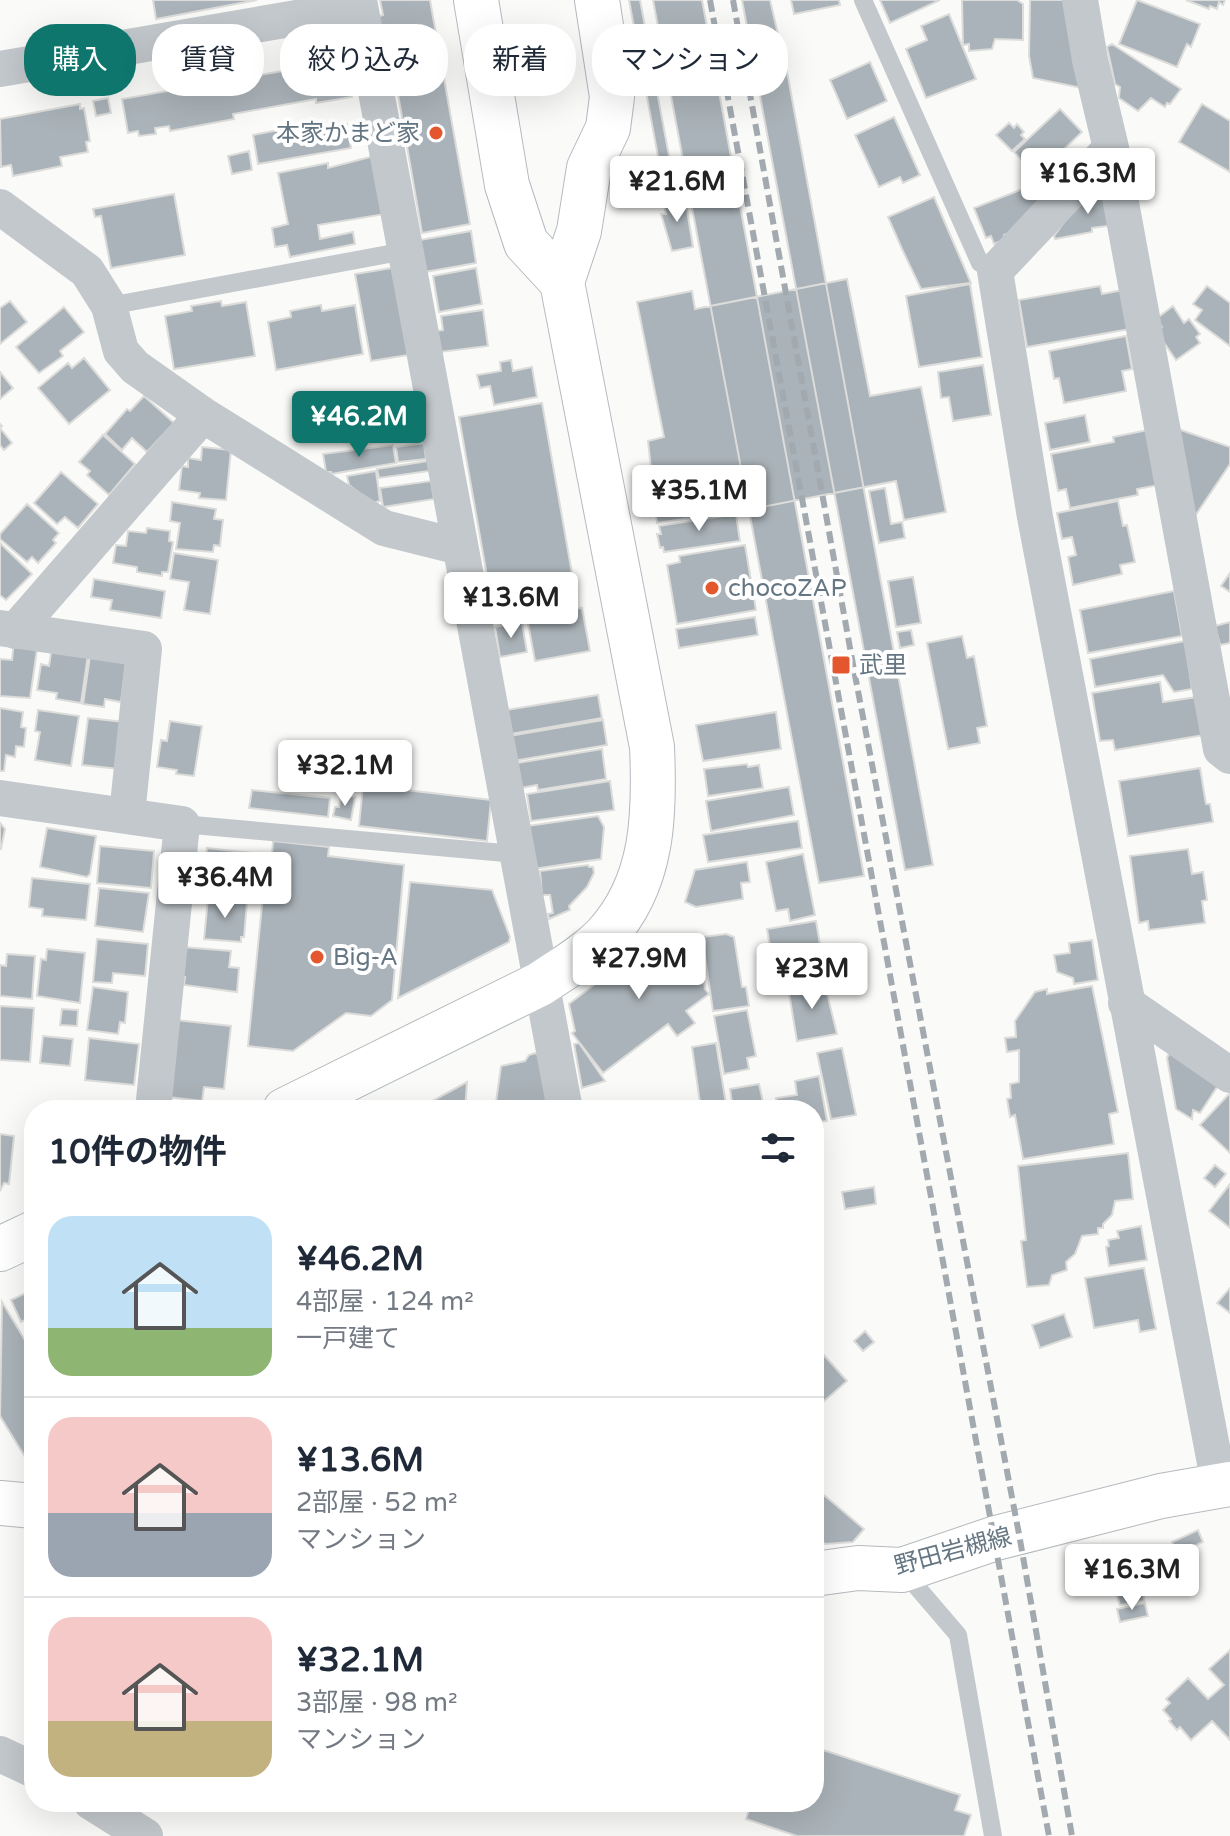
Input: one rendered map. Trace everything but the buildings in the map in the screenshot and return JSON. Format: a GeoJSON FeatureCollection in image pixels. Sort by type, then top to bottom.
{"type":"FeatureCollection","features":[{"type":"Feature","properties":{"kind":"street"},"geometry":{"type":"LineString","coordinates":[[476,0],[507,185],[526,243],[562,282]]}},
{"type":"Feature","properties":{"kind":"street"},"geometry":{"type":"LineString","coordinates":[[1080,0],[1090,60],[1111,148],[1221,749],[1230,756]]}},
{"type":"Feature","properties":{"kind":"street"},"geometry":{"type":"LineString","coordinates":[[0,69],[359,4],[563,1100]]}},
{"type":"Feature","properties":{"kind":"street"},"geometry":{"type":"LineString","coordinates":[[305,1100],[540,984],[604,937],[620,917],[637,883],[651,843],[654,794],[652,747],[562,282],[579,231],[589,168],[608,128],[612,97],[594,10]]}},
{"type":"Feature","properties":{"kind":"street"},"geometry":{"type":"LineString","coordinates":[[1111,148],[995,271],[1035,517],[1126,1003],[1225,1484]]}},
{"type":"Feature","properties":{"kind":"street"},"geometry":{"type":"LineString","coordinates":[[0,207],[87,271],[109,306],[121,351],[135,367],[203,415],[384,528],[460,547]]}},
{"type":"Feature","properties":{"kind":"street"},"geometry":{"type":"LineString","coordinates":[[7,630],[203,415]]}},
{"type":"Feature","properties":{"kind":"street"},"geometry":{"type":"LineString","coordinates":[[7,630],[144,649],[127,815]]}},
{"type":"Feature","properties":{"kind":"street"},"geometry":{"type":"LineString","coordinates":[[0,798],[182,824],[154,1100]]}},
{"type":"Feature","properties":{"kind":"street"},"geometry":{"type":"LineString","coordinates":[[1126,1003],[1230,1075]]}},
{"type":"Feature","properties":{"kind":"street"},"geometry":{"type":"LineString","coordinates":[[0,1249],[24,1238]]}},
{"type":"Feature","properties":{"kind":"street","name":"野田岩槻線"},"geometry":{"type":"LineString","coordinates":[[824,1573],[858,1568],[902,1570],[996,1538],[1161,1496],[1225,1484]]}},
{"type":"Feature","properties":{"kind":"street"},"geometry":{"type":"LineString","coordinates":[[0,1503],[24,1505]]}},
{"type":"Feature","properties":{"kind":"street"},"geometry":{"type":"LineString","coordinates":[[0,1754],[24,1765]]}},
{"type":"Feature","properties":{"kind":"street"},"geometry":{"type":"LineString","coordinates":[[107,1812],[145,1836]]}},
{"type":"Feature","properties":{"kind":"lane"},"geometry":{"type":"LineString","coordinates":[[863,0],[980,263],[995,271]]}},
{"type":"Feature","properties":{"kind":"lane"},"geometry":{"type":"LineString","coordinates":[[109,306],[405,251]]}},
{"type":"Feature","properties":{"kind":"lane"},"geometry":{"type":"LineString","coordinates":[[182,824],[516,854]]}},
{"type":"Feature","properties":{"kind":"lane"},"geometry":{"type":"LineString","coordinates":[[902,1570],[958,1635],[993,1836]]}},
{"type":"Feature","properties":{"kind":"railway"},"geometry":{"type":"LineString","coordinates":[[710,0],[1049,1836]]}},
{"type":"Feature","properties":{"kind":"railway"},"geometry":{"type":"LineString","coordinates":[[733,0],[854,670],[1019,1534],[1072,1836]]}},
{"type":"Feature","properties":{"kind":"place","name":"本家かまど家"},"geometry":{"type":"Point","coordinates":[436,133]}},
{"type":"Feature","properties":{"kind":"place","name":"chocoZAP"},"geometry":{"type":"Point","coordinates":[712,588]}},
{"type":"Feature","properties":{"kind":"place","name":"武里"},"geometry":{"type":"Point","coordinates":[841,665]}},
{"type":"Feature","properties":{"kind":"place","name":"Big-A"},"geometry":{"type":"Point","coordinates":[317,957]}}]}
